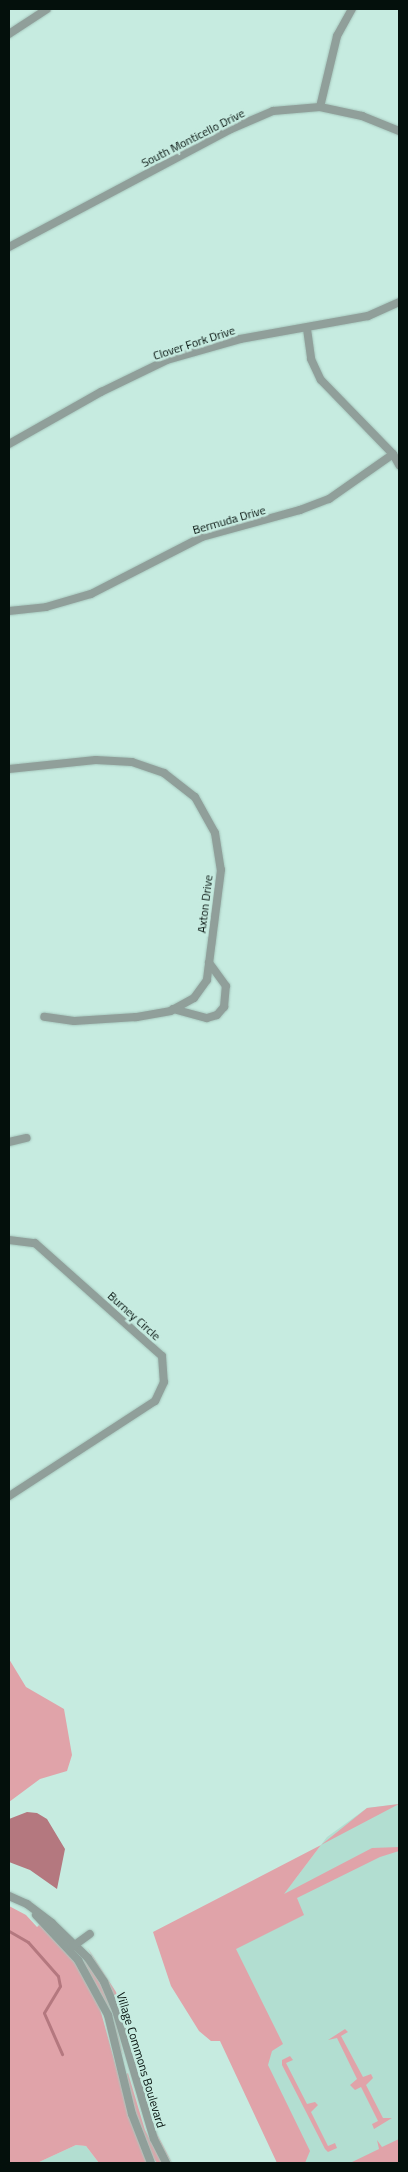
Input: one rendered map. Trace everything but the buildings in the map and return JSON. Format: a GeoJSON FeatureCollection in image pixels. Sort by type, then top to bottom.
{"type":"FeatureCollection","features":[{"type":"Feature","properties":{"kind":"street"},"geometry":{"type":"LineString","coordinates":[[9,34],[47,9]]}},
{"type":"Feature","properties":{"kind":"street"},"geometry":{"type":"LineString","coordinates":[[320,107],[337,36],[352,9]]}},
{"type":"Feature","properties":{"kind":"street","name":"South Monticello Drive"},"geometry":{"type":"LineString","coordinates":[[9,247],[231,129],[273,111],[320,107],[362,116],[399,131]]}},
{"type":"Feature","properties":{"kind":"street","name":"Clover Fork Drive"},"geometry":{"type":"LineString","coordinates":[[9,444],[93,396],[167,360],[240,339],[307,329],[368,316],[399,302]]}},
{"type":"Feature","properties":{"kind":"street"},"geometry":{"type":"LineString","coordinates":[[307,329],[311,359],[320,380],[393,454],[399,465]]}},
{"type":"Feature","properties":{"kind":"street","name":"Bermuda Drive"},"geometry":{"type":"LineString","coordinates":[[9,611],[46,607],[90,594],[202,537],[300,510],[329,499],[393,454]]}},
{"type":"Feature","properties":{"kind":"street","name":"Axton Drive"},"geometry":{"type":"LineString","coordinates":[[9,769],[96,760],[132,762],[164,773],[195,797],[214,832],[221,870],[207,980],[194,998],[174,1009],[136,1017],[74,1021],[44,1017]]}},
{"type":"Feature","properties":{"kind":"street"},"geometry":{"type":"LineString","coordinates":[[174,1009],[207,1018],[217,1015],[224,1007],[226,986],[209,964]]}},
{"type":"Feature","properties":{"kind":"street"},"geometry":{"type":"LineString","coordinates":[[9,1142],[26,1138]]}},
{"type":"Feature","properties":{"kind":"street","name":"Burney Circle"},"geometry":{"type":"LineString","coordinates":[[9,1240],[35,1243],[162,1356],[164,1382],[155,1400],[9,1496]]}},
{"type":"Feature","properties":{"kind":"street","name":"Village Commons Boulevard"},"geometry":{"type":"LineString","coordinates":[[9,1896],[26,1904],[104,1982],[116,2010],[154,2139],[166,2163]]}},
{"type":"Feature","properties":{"kind":"street"},"geometry":{"type":"LineString","coordinates":[[71,1947],[90,1934]]}},
{"type":"Feature","properties":{"kind":"street","name":"Village Commons Boulevard"},"geometry":{"type":"LineString","coordinates":[[71,1947],[108,2015],[132,2114],[151,2163]]}},
{"type":"Feature","properties":{"kind":"street"},"geometry":{"type":"LineString","coordinates":[[120,2065],[130,2062]]}},
{"type":"Feature","properties":{"kind":"shaded area"},"geometry":{"type":"Polygon","coordinates":[[[9,1659],[26,1687],[64,1709],[72,1755],[67,1771],[40,1779],[9,1802],[9,1659]]]}},
{"type":"Feature","properties":{"kind":"shaded area"},"geometry":{"type":"Polygon","coordinates":[[[399,1804],[399,2163],[277,2163],[223,1937],[293,1882],[327,1837],[367,1808],[399,1804]]]}},
{"type":"Feature","properties":{"kind":"shaded area"},"geometry":{"type":"Polygon","coordinates":[[[399,1804],[321,1845],[367,1808],[399,1804]]]}},
{"type":"Feature","properties":{"kind":"shaded area"},"geometry":{"type":"Polygon","coordinates":[[[27,1812],[37,1813],[47,1819],[65,1849],[57,1889],[30,1870],[9,1862],[9,1819],[27,1812]]]}},
{"type":"Feature","properties":{"kind":"shaded area"},"geometry":{"type":"Polygon","coordinates":[[[321,1845],[284,1894],[372,1848],[399,1847],[399,1851],[380,1857],[297,1898],[304,1915],[236,1949],[283,2044],[272,2051],[268,2065],[310,2151],[305,2163],[277,2163],[220,2041],[211,2041],[199,2031],[171,1986],[153,1932],[321,1845]]]}},
{"type":"Feature","properties":{"kind":"shaded area"},"geometry":{"type":"Polygon","coordinates":[[[9,1906],[26,1915],[37,1927],[40,1924],[78,1966],[99,2005],[132,2124],[147,2163],[99,2163],[86,2146],[76,2145],[37,2163],[9,2163],[9,1906]]]}},
{"type":"Feature","properties":{"kind":"shaded area"},"geometry":{"type":"Polygon","coordinates":[[[87,1947],[116,1992],[155,2130],[172,2163],[157,2141],[101,1971],[87,1947]]]}},
{"type":"Feature","properties":{"kind":"shaded area"},"geometry":{"type":"Polygon","coordinates":[[[85,1959],[105,1991],[114,2015],[123,2056],[101,1994],[82,1962],[85,1959]]]}},
{"type":"Feature","properties":{"kind":"shaded area"},"geometry":{"type":"Polygon","coordinates":[[[345,2029],[348,2032],[341,2036],[363,2077],[371,2074],[373,2078],[366,2085],[383,2118],[392,2118],[374,2129],[372,2124],[378,2121],[361,2087],[355,2090],[350,2085],[357,2079],[337,2038],[328,2040],[345,2029]]]}},
{"type":"Feature","properties":{"kind":"shaded area"},"geometry":{"type":"Polygon","coordinates":[[[290,2056],[293,2060],[286,2063],[307,2104],[315,2102],[318,2105],[311,2112],[328,2146],[335,2143],[337,2148],[328,2152],[325,2149],[282,2065],[282,2060],[290,2056]]]}},
{"type":"Feature","properties":{"kind":"shaded area"},"geometry":{"type":"Polygon","coordinates":[[[128,2073],[145,2130],[162,2163],[157,2163],[152,2157],[140,2131],[125,2075],[128,2073]]]}},
{"type":"Feature","properties":{"kind":"shaded area"},"geometry":{"type":"Polygon","coordinates":[[[399,2139],[399,2163],[350,2163],[379,2149],[377,2140],[382,2147],[399,2139]]]}},
{"type":"Feature","properties":{"kind":"shaded area"},"geometry":{"type":"Polygon","coordinates":[[[76,2145],[86,2146],[99,2163],[37,2163],[76,2145]]]}},
{"type":"Feature","properties":{"kind":"waterway"},"geometry":{"type":"LineString","coordinates":[[9,1931],[28,1942],[58,1976],[60,1986],[44,2013],[62,2054]]}}]}
